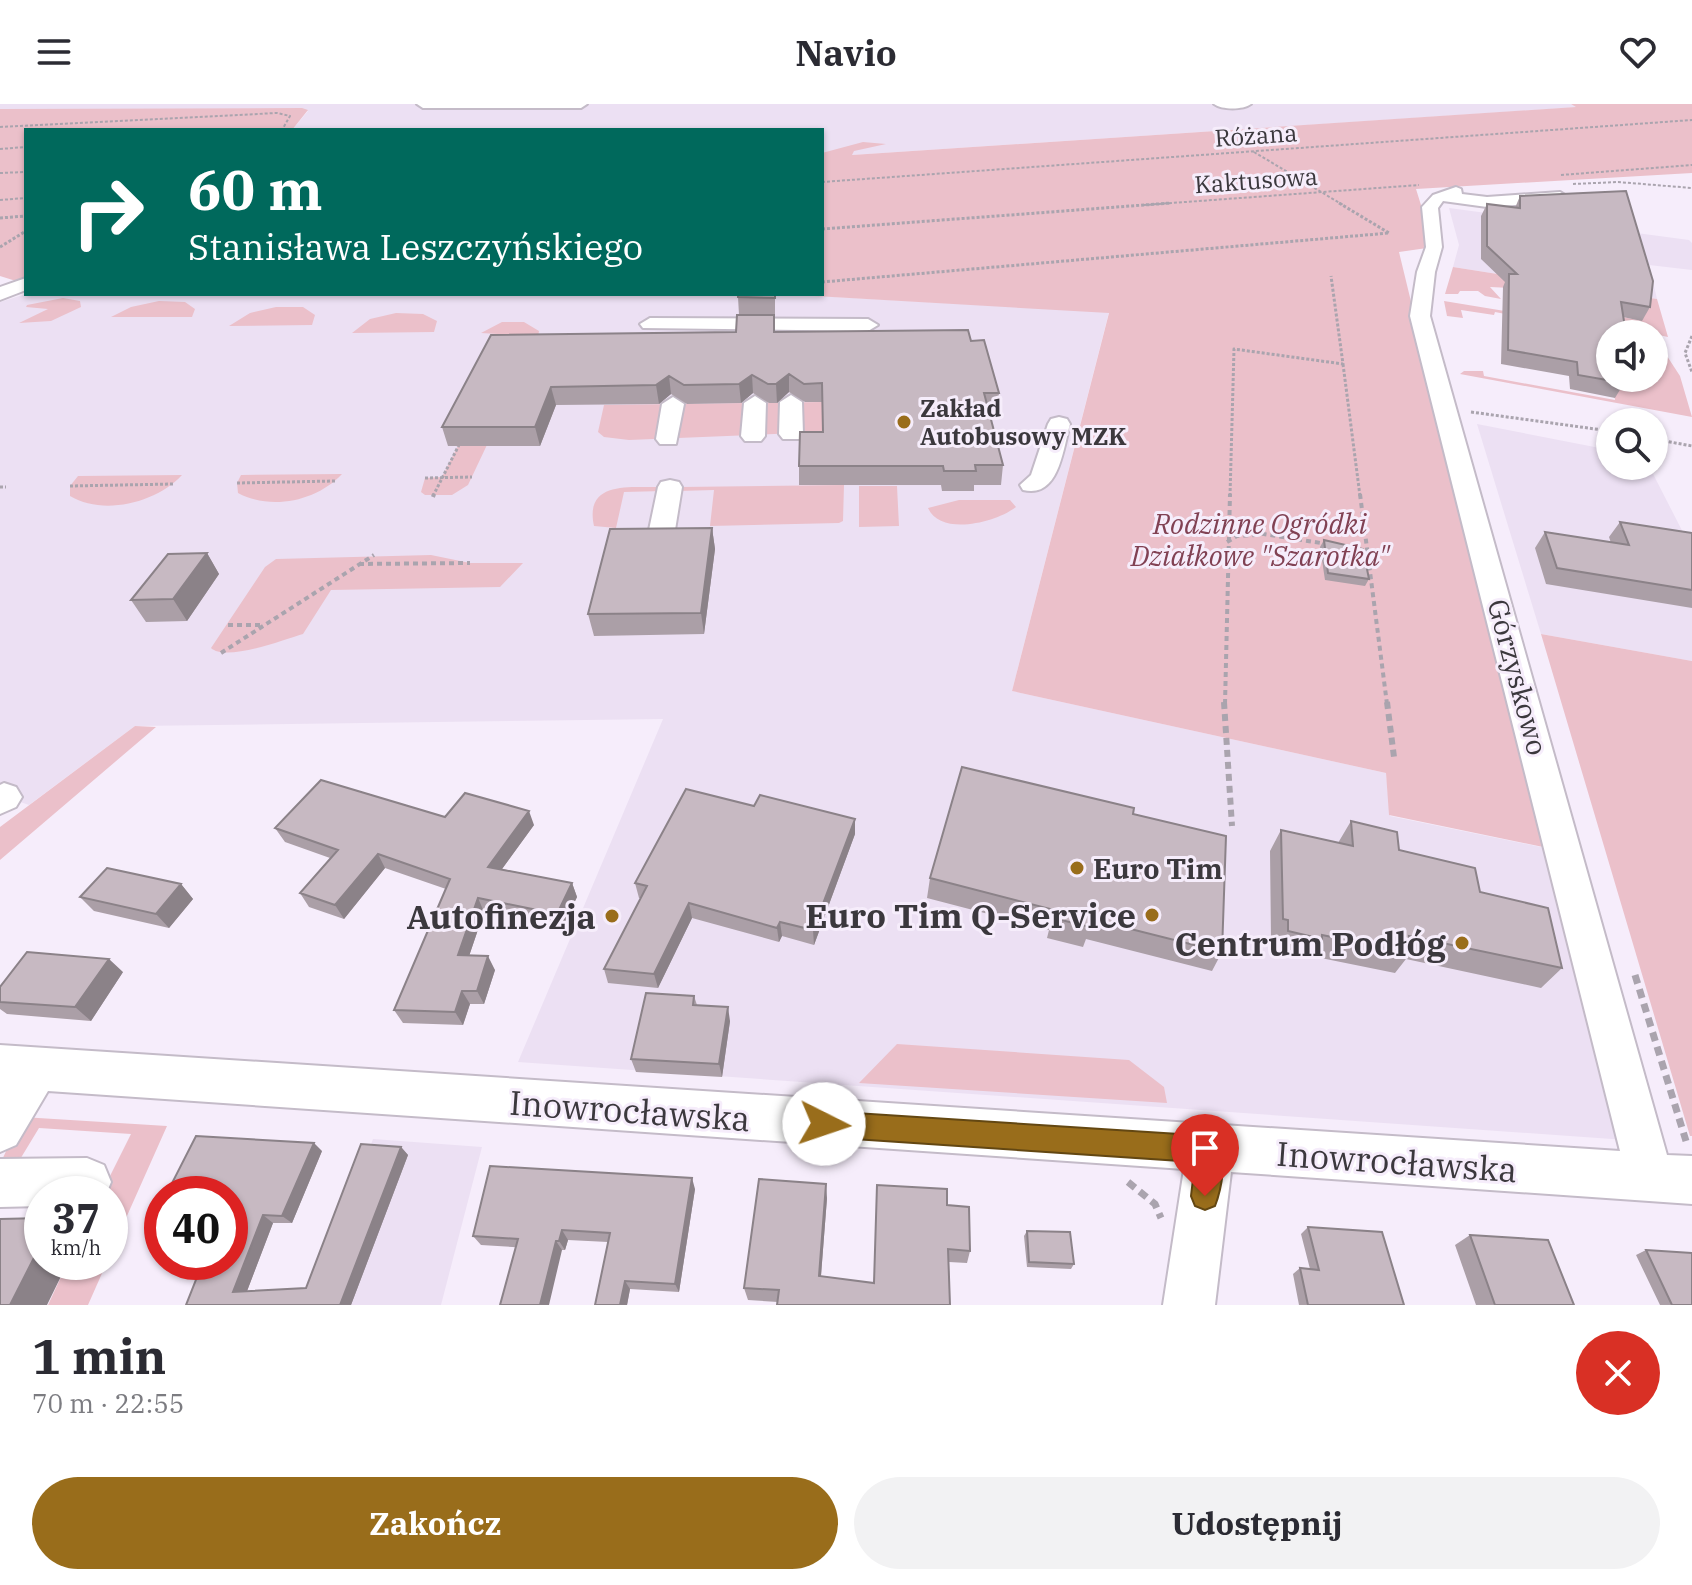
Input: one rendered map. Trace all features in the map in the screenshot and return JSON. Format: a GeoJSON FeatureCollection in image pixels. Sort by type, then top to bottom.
{"type":"FeatureCollection","features":[{"type":"Feature","properties":{"kind":"street"},"geometry":{"type":"LineString","coordinates":[[423,104],[581,104]]}},
{"type":"Feature","properties":{"kind":"street"},"geometry":{"type":"LineString","coordinates":[[1220,104],[1245,104]]}},
{"type":"Feature","properties":{"kind":"street"},"geometry":{"type":"LineString","coordinates":[[1441,191],[1487,202],[1575,196]]}},
{"type":"Feature","properties":{"kind":"street","name":"Górzyskowo"},"geometry":{"type":"LineString","coordinates":[[1441,191],[1430,207],[1434,247],[1426,272],[1420,316],[1671,1178]]}},
{"type":"Feature","properties":{"kind":"street"},"geometry":{"type":"LineString","coordinates":[[0,294],[24,284]]}},
{"type":"Feature","properties":{"kind":"street"},"geometry":{"type":"LineString","coordinates":[[650,324],[727,335],[859,331]]}},
{"type":"Feature","properties":{"kind":"street"},"geometry":{"type":"LineString","coordinates":[[791,402],[791,434]]}},
{"type":"Feature","properties":{"kind":"street"},"geometry":{"type":"LineString","coordinates":[[753,436],[755,403]]}},
{"type":"Feature","properties":{"kind":"street"},"geometry":{"type":"LineString","coordinates":[[668,439],[673,404]]}},
{"type":"Feature","properties":{"kind":"street"},"geometry":{"type":"LineString","coordinates":[[1032,485],[1042,479],[1059,424]]}},
{"type":"Feature","properties":{"kind":"street"},"geometry":{"type":"LineString","coordinates":[[662,530],[670,487]]}},
{"type":"Feature","properties":{"kind":"street"},"geometry":{"type":"LineString","coordinates":[[0,1129],[18,1068]]}},
{"type":"Feature","properties":{"kind":"street","name":"Inowrocławska"},"geometry":{"type":"LineString","coordinates":[[18,1068],[1671,1178]]}},
{"type":"Feature","properties":{"kind":"street"},"geometry":{"type":"LineString","coordinates":[[1189,1305],[1210,1149]]}},
{"type":"Feature","properties":{"kind":"street"},"geometry":{"type":"LineString","coordinates":[[0,1183],[24,1183]]}},
{"type":"Feature","properties":{"kind":"path"},"geometry":{"type":"LineString","coordinates":[[0,127],[277,113],[290,116],[283,128]]}},
{"type":"Feature","properties":{"kind":"path","name":"Różana"},"geometry":{"type":"LineString","coordinates":[[824,182],[1692,120]]}},
{"type":"Feature","properties":{"kind":"path"},"geometry":{"type":"LineString","coordinates":[[0,149],[24,147]]}},
{"type":"Feature","properties":{"kind":"path"},"geometry":{"type":"LineString","coordinates":[[824,282],[1389,233],[1252,151]]}},
{"type":"Feature","properties":{"kind":"path"},"geometry":{"type":"LineString","coordinates":[[1550,176],[1692,165]]}},
{"type":"Feature","properties":{"kind":"path"},"geometry":{"type":"LineString","coordinates":[[0,173],[24,172]]}},
{"type":"Feature","properties":{"kind":"path","name":"Kaktusowa"},"geometry":{"type":"LineString","coordinates":[[824,229],[1320,192],[1441,191]]}},
{"type":"Feature","properties":{"kind":"path"},"geometry":{"type":"LineString","coordinates":[[0,200],[24,198]]}},
{"type":"Feature","properties":{"kind":"path"},"geometry":{"type":"LineString","coordinates":[[0,218],[24,216]]}},
{"type":"Feature","properties":{"kind":"path"},"geometry":{"type":"LineString","coordinates":[[0,247],[24,232]]}},
{"type":"Feature","properties":{"kind":"path"},"geometry":{"type":"LineString","coordinates":[[11,240],[24,239]]}},
{"type":"Feature","properties":{"kind":"path"},"geometry":{"type":"LineString","coordinates":[[1331,276],[1394,757]]}},
{"type":"Feature","properties":{"kind":"path"},"geometry":{"type":"LineString","coordinates":[[1692,336],[1685,353],[1692,372]]}},
{"type":"Feature","properties":{"kind":"path"},"geometry":{"type":"LineString","coordinates":[[1232,826],[1224,695],[1226,528],[1234,349],[1343,364]]}},
{"type":"Feature","properties":{"kind":"path"},"geometry":{"type":"LineString","coordinates":[[1687,362],[1692,365]]}},
{"type":"Feature","properties":{"kind":"path"},"geometry":{"type":"LineString","coordinates":[[1469,405],[1470,412],[1596,429]]}},
{"type":"Feature","properties":{"kind":"path"},"geometry":{"type":"LineString","coordinates":[[433,497],[462,439]]}},
{"type":"Feature","properties":{"kind":"path"},"geometry":{"type":"LineString","coordinates":[[1668,442],[1692,446]]}},
{"type":"Feature","properties":{"kind":"path"},"geometry":{"type":"LineString","coordinates":[[425,478],[472,477]]}},
{"type":"Feature","properties":{"kind":"path"},"geometry":{"type":"LineString","coordinates":[[237,483],[335,481]]}},
{"type":"Feature","properties":{"kind":"path"},"geometry":{"type":"LineString","coordinates":[[70,486],[173,484]]}},
{"type":"Feature","properties":{"kind":"path"},"geometry":{"type":"LineString","coordinates":[[1226,528],[1338,546]]}},
{"type":"Feature","properties":{"kind":"path"},"geometry":{"type":"LineString","coordinates":[[1226,543],[1237,536],[1265,534]]}},
{"type":"Feature","properties":{"kind":"path"},"geometry":{"type":"LineString","coordinates":[[1353,549],[1367,551]]}},
{"type":"Feature","properties":{"kind":"path"},"geometry":{"type":"LineString","coordinates":[[221,653],[374,555]]}},
{"type":"Feature","properties":{"kind":"path"},"geometry":{"type":"LineString","coordinates":[[404,564],[409,555]]}},
{"type":"Feature","properties":{"kind":"path"},"geometry":{"type":"LineString","coordinates":[[358,564],[470,563]]}},
{"type":"Feature","properties":{"kind":"path"},"geometry":{"type":"LineString","coordinates":[[228,625],[264,625]]}},
{"type":"Feature","properties":{"kind":"shaded area"},"geometry":{"type":"Polygon","coordinates":[[[0,104],[1571,104],[1579,107],[824,157],[824,128],[294,128],[308,111],[0,109],[0,104]]]}},
{"type":"Feature","properties":{"kind":"shaded area"},"geometry":{"type":"Polygon","coordinates":[[[1449,208],[1689,240],[1692,243],[1692,270],[1649,265],[1657,299],[1453,267],[1459,245],[1449,208]]]}},
{"type":"Feature","properties":{"kind":"shaded area"},"geometry":{"type":"Polygon","coordinates":[[[24,295],[817,296],[1109,312],[1012,691],[1386,773],[1390,816],[1565,852],[1640,1141],[518,1062],[663,719],[135,726],[29,805],[0,795],[0,302],[24,295]]]}},
{"type":"Feature","properties":{"kind":"shaded area"},"geometry":{"type":"Polygon","coordinates":[[[1477,424],[1596,447],[1596,480],[1656,480],[1692,550],[1692,661],[1541,634],[1477,424]]]}},
{"type":"Feature","properties":{"kind":"shaded area"},"geometry":{"type":"Polygon","coordinates":[[[373,1139],[482,1147],[441,1305],[313,1305],[373,1139]]]}},
{"type":"Feature","properties":{"kind":"green space","name":"Rodzinne Ogródki Działkowe \"Szarotka\""},"geometry":{"type":"Polygon","coordinates":[[[1571,104],[1692,104],[1692,173],[1416,189],[1429,231],[1427,248],[1399,252],[1543,847],[1389,815],[1386,773],[1012,691],[1109,313],[815,296],[824,296],[824,152],[863,142],[886,144],[854,151],[852,155],[1576,107],[1571,104]]]}},
{"type":"Feature","properties":{"kind":"green space"},"geometry":{"type":"Polygon","coordinates":[[[0,109],[308,110],[294,128],[24,128],[24,279],[16,281],[0,276],[0,109]]]}},
{"type":"Feature","properties":{"kind":"green space"},"geometry":{"type":"Polygon","coordinates":[[[1453,267],[1657,299],[1663,320],[1638,320],[1511,288],[1490,287],[1501,299],[1485,296],[1478,291],[1445,294],[1453,267]]]}},
{"type":"Feature","properties":{"kind":"green space"},"geometry":{"type":"Polygon","coordinates":[[[63,298],[80,301],[81,307],[51,321],[19,323],[48,309],[27,305],[63,298]]]}},
{"type":"Feature","properties":{"kind":"green space"},"geometry":{"type":"Polygon","coordinates":[[[159,301],[185,302],[195,309],[192,317],[111,317],[131,307],[159,301]]]}},
{"type":"Feature","properties":{"kind":"green space"},"geometry":{"type":"Polygon","coordinates":[[[1444,301],[1596,326],[1596,331],[1495,312],[1494,315],[1461,310],[1463,318],[1447,316],[1444,301]]]}},
{"type":"Feature","properties":{"kind":"green space"},"geometry":{"type":"Polygon","coordinates":[[[276,307],[303,307],[315,315],[312,325],[229,326],[250,313],[276,307]]]}},
{"type":"Feature","properties":{"kind":"green space"},"geometry":{"type":"Polygon","coordinates":[[[396,313],[423,314],[437,321],[434,332],[352,333],[370,319],[396,313]]]}},
{"type":"Feature","properties":{"kind":"green space"},"geometry":{"type":"Polygon","coordinates":[[[1604,313],[1637,320],[1600,320],[1604,313]]]}},
{"type":"Feature","properties":{"kind":"green space"},"geometry":{"type":"Polygon","coordinates":[[[502,322],[524,322],[539,331],[538,337],[468,485],[452,495],[425,495],[421,492],[425,478],[442,477],[515,335],[481,333],[502,322]]]}},
{"type":"Feature","properties":{"kind":"green space"},"geometry":{"type":"Polygon","coordinates":[[[1668,358],[1680,376],[1692,417],[1668,413],[1668,408],[1643,408],[1460,374],[1464,371],[1483,371],[1484,376],[1615,400],[1614,392],[1668,392],[1668,358]]]}},
{"type":"Feature","properties":{"kind":"green space"},"geometry":{"type":"Polygon","coordinates":[[[822,402],[823,432],[629,440],[604,437],[598,432],[604,405],[822,402]]]}},
{"type":"Feature","properties":{"kind":"green space"},"geometry":{"type":"Polygon","coordinates":[[[342,474],[320,491],[293,500],[265,501],[238,493],[237,483],[241,475],[342,474]]]}},
{"type":"Feature","properties":{"kind":"green space"},"geometry":{"type":"Polygon","coordinates":[[[182,475],[158,493],[129,504],[98,505],[70,496],[70,486],[78,476],[182,475]]]}},
{"type":"Feature","properties":{"kind":"green space"},"geometry":{"type":"Polygon","coordinates":[[[844,485],[843,521],[839,523],[710,526],[714,490],[678,491],[680,487],[844,485]]]}},
{"type":"Feature","properties":{"kind":"green space"},"geometry":{"type":"Polygon","coordinates":[[[859,486],[897,486],[899,526],[859,527],[859,486]]]}},
{"type":"Feature","properties":{"kind":"green space"},"geometry":{"type":"Polygon","coordinates":[[[660,487],[663,491],[624,492],[616,528],[594,526],[593,511],[596,501],[603,494],[624,488],[660,487]]]}},
{"type":"Feature","properties":{"kind":"green space"},"geometry":{"type":"Polygon","coordinates":[[[959,500],[1010,500],[1016,507],[996,518],[970,524],[945,522],[935,517],[928,508],[959,500]]]}},
{"type":"Feature","properties":{"kind":"green space"},"geometry":{"type":"Polygon","coordinates":[[[431,555],[470,563],[523,563],[500,587],[331,590],[303,634],[229,653],[211,648],[265,567],[276,559],[431,555]]]}},
{"type":"Feature","properties":{"kind":"green space"},"geometry":{"type":"Polygon","coordinates":[[[1541,634],[1692,661],[1692,1136],[1690,1136],[1541,634]]]}},
{"type":"Feature","properties":{"kind":"green space"},"geometry":{"type":"Polygon","coordinates":[[[135,726],[156,727],[0,860],[0,827],[135,726]]]}},
{"type":"Feature","properties":{"kind":"green space"},"geometry":{"type":"Polygon","coordinates":[[[897,1044],[1129,1060],[1164,1087],[1167,1103],[859,1083],[897,1044]]]}},
{"type":"Feature","properties":{"kind":"green space"},"geometry":{"type":"Polygon","coordinates":[[[22,1117],[167,1126],[128,1214],[128,1176],[110,1176],[131,1134],[39,1128],[19,1161],[1,1162],[22,1117]]]}},
{"type":"Feature","properties":{"kind":"green space"},"geometry":{"type":"Polygon","coordinates":[[[60,1280],[99,1280],[88,1305],[48,1305],[60,1280]]]}},
{"type":"Feature","properties":{"kind":"building"},"geometry":{"type":"Polygon","coordinates":[[[1626,191],[1653,281],[1650,307],[1621,302],[1624,320],[1596,320],[1596,378],[1578,375],[1577,362],[1508,350],[1509,274],[1517,274],[1487,246],[1487,204],[1520,208],[1520,196],[1626,191]]]}},
{"type":"Feature","properties":{"kind":"building"},"geometry":{"type":"Polygon","coordinates":[[[775,296],[775,298],[738,297],[775,296]]]}},
{"type":"Feature","properties":{"kind":"building","name":"Zakład Autobusowy MZK"},"geometry":{"type":"Polygon","coordinates":[[[737,315],[774,315],[774,332],[968,330],[971,341],[984,340],[999,393],[984,393],[1003,465],[975,465],[976,471],[944,471],[943,466],[799,466],[800,432],[823,432],[822,383],[804,384],[789,374],[776,384],[768,384],[752,375],[739,384],[684,385],[669,376],[656,385],[551,387],[535,427],[442,427],[491,335],[736,332],[737,315]]]}},
{"type":"Feature","properties":{"kind":"building"},"geometry":{"type":"Polygon","coordinates":[[[1620,522],[1692,533],[1692,590],[1557,568],[1545,532],[1629,545],[1620,522]]]}},
{"type":"Feature","properties":{"kind":"building"},"geometry":{"type":"Polygon","coordinates":[[[712,528],[701,613],[588,614],[610,529],[712,528]]]}},
{"type":"Feature","properties":{"kind":"building"},"geometry":{"type":"Polygon","coordinates":[[[1324,540],[1363,549],[1369,579],[1328,573],[1324,540]]]}},
{"type":"Feature","properties":{"kind":"building"},"geometry":{"type":"Polygon","coordinates":[[[207,553],[173,599],[131,600],[168,554],[207,553]]]}},
{"type":"Feature","properties":{"kind":"building"},"geometry":{"type":"Polygon","coordinates":[[[962,767],[1134,808],[1133,814],[1226,836],[1222,952],[1091,919],[1090,927],[1053,918],[1054,910],[930,878],[962,767]]]}},
{"type":"Feature","properties":{"kind":"building"},"geometry":{"type":"Polygon","coordinates":[[[321,780],[445,817],[465,793],[529,811],[488,867],[572,883],[557,914],[478,898],[458,955],[488,956],[477,991],[462,991],[455,1012],[394,1010],[450,879],[378,854],[335,905],[300,893],[338,850],[275,828],[321,780]]]}},
{"type":"Feature","properties":{"kind":"building"},"geometry":{"type":"Polygon","coordinates":[[[686,789],[754,806],[760,795],[855,819],[813,930],[780,922],[777,928],[689,903],[654,974],[604,969],[647,886],[635,883],[686,789]]]}},
{"type":"Feature","properties":{"kind":"building"},"geometry":{"type":"Polygon","coordinates":[[[1351,821],[1397,832],[1399,850],[1475,868],[1480,892],[1548,908],[1562,968],[1409,936],[1411,953],[1288,931],[1288,920],[1283,919],[1281,830],[1353,846],[1351,821]]]}},
{"type":"Feature","properties":{"kind":"building"},"geometry":{"type":"Polygon","coordinates":[[[107,868],[181,884],[156,914],[80,897],[107,868]]]}},
{"type":"Feature","properties":{"kind":"building"},"geometry":{"type":"Polygon","coordinates":[[[27,952],[109,959],[75,1007],[0,1002],[0,987],[27,952]]]}},
{"type":"Feature","properties":{"kind":"building"},"geometry":{"type":"Polygon","coordinates":[[[646,993],[694,996],[693,1005],[728,1007],[719,1064],[631,1059],[646,993]]]}},
{"type":"Feature","properties":{"kind":"building"},"geometry":{"type":"Polygon","coordinates":[[[196,1136],[314,1143],[282,1216],[263,1215],[248,1254],[248,1176],[176,1176],[196,1136]]]}},
{"type":"Feature","properties":{"kind":"building"},"geometry":{"type":"Polygon","coordinates":[[[361,1144],[401,1147],[340,1305],[186,1305],[196,1280],[238,1280],[233,1292],[306,1288],[361,1144]]]}},
{"type":"Feature","properties":{"kind":"building"},"geometry":{"type":"Polygon","coordinates":[[[490,1166],[692,1178],[675,1284],[625,1281],[620,1305],[595,1305],[610,1233],[562,1230],[559,1241],[556,1241],[540,1305],[500,1305],[518,1239],[473,1236],[490,1166]]]}},
{"type":"Feature","properties":{"kind":"building"},"geometry":{"type":"Polygon","coordinates":[[[759,1179],[826,1184],[819,1276],[874,1283],[877,1185],[947,1189],[947,1205],[969,1207],[970,1251],[948,1249],[950,1305],[777,1305],[779,1290],[744,1288],[759,1179]]]}},
{"type":"Feature","properties":{"kind":"building"},"geometry":{"type":"Polygon","coordinates":[[[24,1218],[24,1277],[10,1305],[0,1305],[0,1219],[24,1218]]]}},
{"type":"Feature","properties":{"kind":"building"},"geometry":{"type":"Polygon","coordinates":[[[1308,1227],[1382,1232],[1404,1305],[1308,1305],[1300,1268],[1319,1270],[1308,1227]]]}},
{"type":"Feature","properties":{"kind":"building"},"geometry":{"type":"Polygon","coordinates":[[[1027,1231],[1070,1232],[1074,1264],[1029,1262],[1027,1231]]]}},
{"type":"Feature","properties":{"kind":"building"},"geometry":{"type":"Polygon","coordinates":[[[1470,1235],[1548,1240],[1574,1305],[1495,1305],[1470,1235]]]}},
{"type":"Feature","properties":{"kind":"building"},"geometry":{"type":"Polygon","coordinates":[[[1646,1250],[1692,1253],[1692,1305],[1672,1305],[1646,1250]]]}},
{"type":"Feature","properties":{"kind":"place","name":"Zakład Autobusowy MZK"},"geometry":{"type":"Point","coordinates":[904,422]}},
{"type":"Feature","properties":{"kind":"place","name":"Euro Tim"},"geometry":{"type":"Point","coordinates":[1077,868]}},
{"type":"Feature","properties":{"kind":"place","name":"Euro Tim Q-Service"},"geometry":{"type":"Point","coordinates":[1152,915]}},
{"type":"Feature","properties":{"kind":"place","name":"Autofinezja"},"geometry":{"type":"Point","coordinates":[612,916]}},
{"type":"Feature","properties":{"kind":"place","name":"Centrum Podłóg"},"geometry":{"type":"Point","coordinates":[1462,943]}},
{"type":"Feature","properties":{"kind":"route"},"geometry":{"type":"LineString","coordinates":[[824,1124],[1210,1149],[1205,1196]]}}]}
